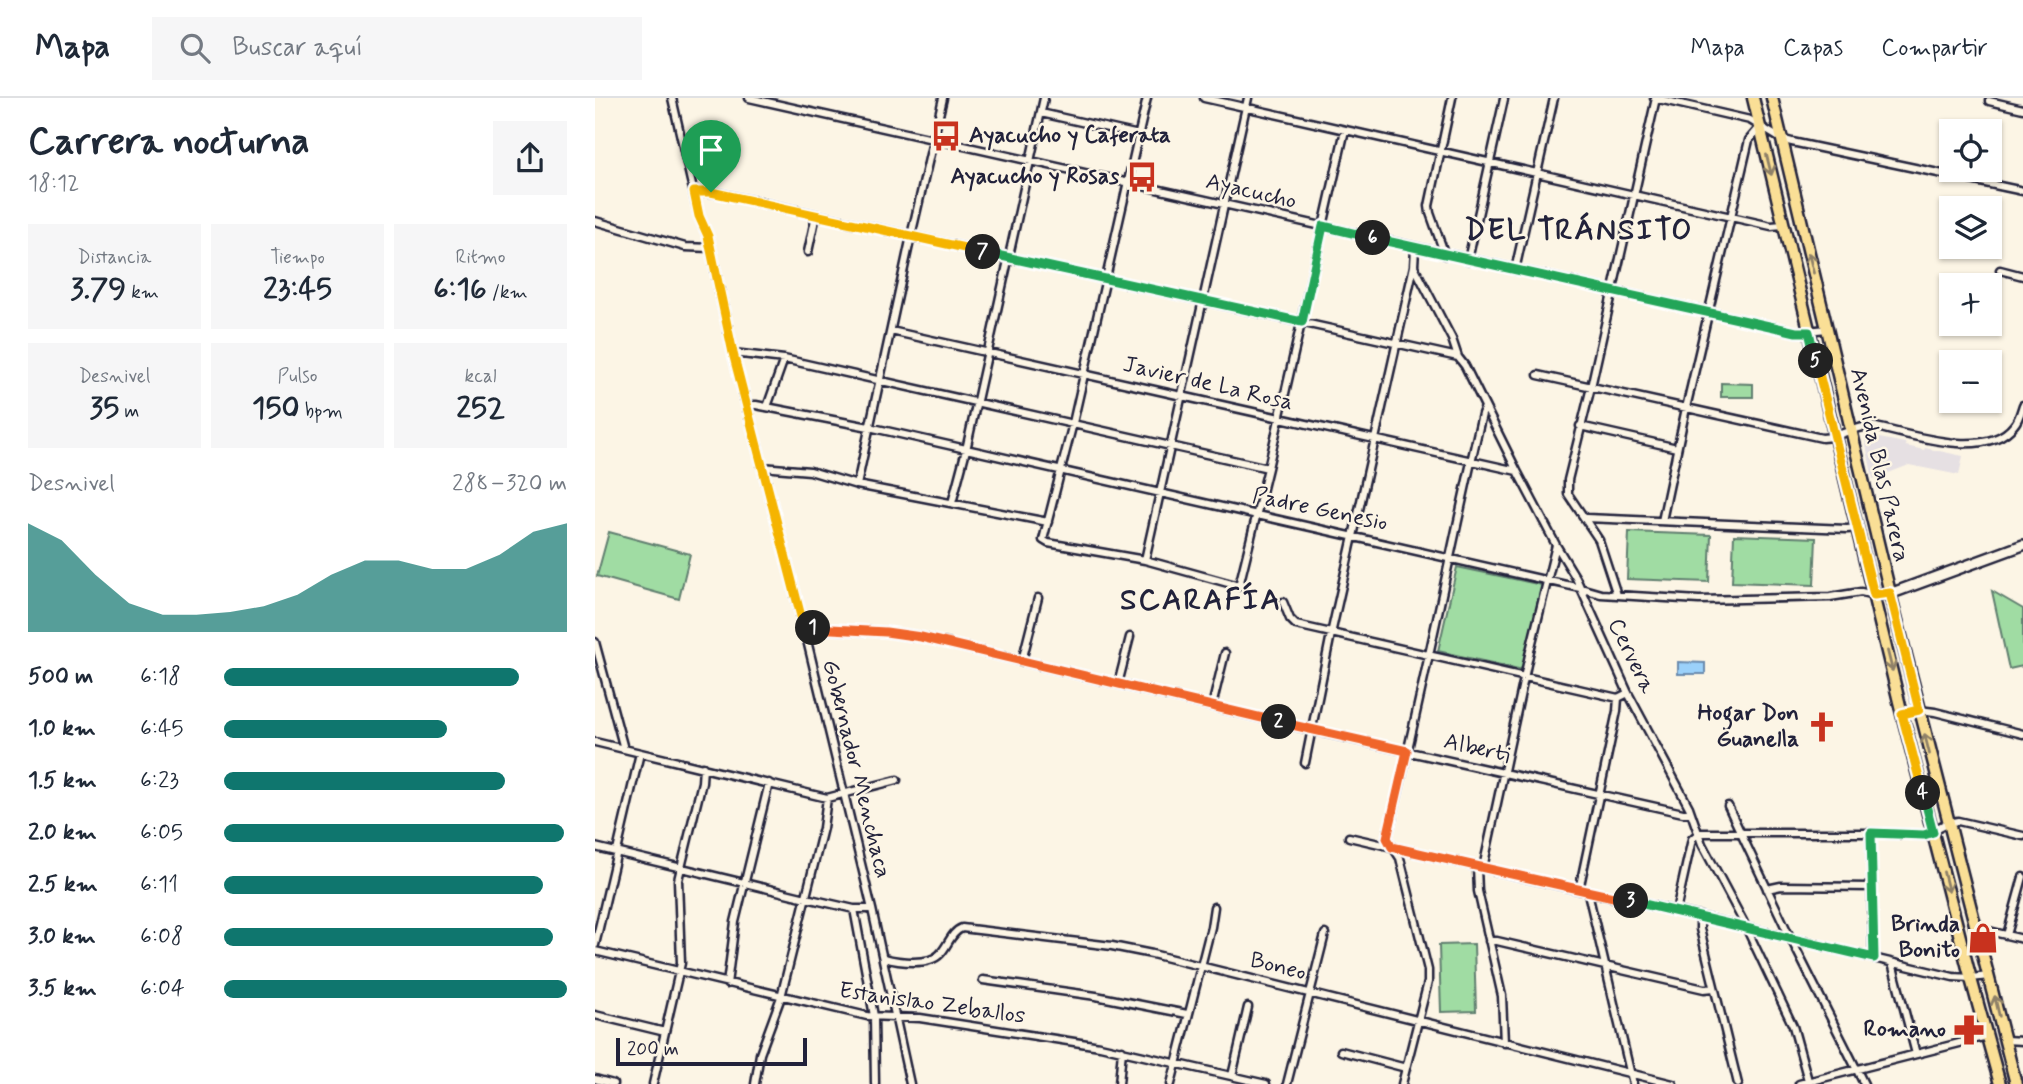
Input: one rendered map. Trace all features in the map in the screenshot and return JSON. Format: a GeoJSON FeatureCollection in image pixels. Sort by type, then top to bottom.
{"type":"FeatureCollection","features":[{"type":"Feature","properties":{"kind":"main road","name":"Avenida Blas Parera"},"geometry":{"type":"LineString","coordinates":[[1753,98],[1902,714],[2000,1084]]}},
{"type":"Feature","properties":{"kind":"main road","name":"Avenida Blas Parera"},"geometry":{"type":"LineString","coordinates":[[1772,98],[1890,593],[2015,1084]]}},
{"type":"Feature","properties":{"kind":"street","name":"Gobernador Menchaca"},"geometry":{"type":"LineString","coordinates":[[672,98],[884,958],[910,1084]]}},
{"type":"Feature","properties":{"kind":"street","name":"Ayacucho"},"geometry":{"type":"LineString","coordinates":[[749,98],[781,101],[934,139],[1796,332],[1827,329]]}},
{"type":"Feature","properties":{"kind":"street"},"geometry":{"type":"LineString","coordinates":[[857,485],[943,98]]}},
{"type":"Feature","properties":{"kind":"street"},"geometry":{"type":"LineString","coordinates":[[952,503],[1044,98]]}},
{"type":"Feature","properties":{"kind":"street"},"geometry":{"type":"LineString","coordinates":[[1147,98],[1073,423],[1043,540],[1145,560],[1239,586],[1345,130]]}},
{"type":"Feature","properties":{"kind":"street"},"geometry":{"type":"LineString","coordinates":[[1204,98],[1771,226],[1783,225]]}},
{"type":"Feature","properties":{"kind":"street"},"geometry":{"type":"LineString","coordinates":[[1145,560],[1248,98]]}},
{"type":"Feature","properties":{"kind":"street"},"geometry":{"type":"LineString","coordinates":[[1445,255],[1429,206],[1453,98]]}},
{"type":"Feature","properties":{"kind":"street"},"geometry":{"type":"LineString","coordinates":[[1515,270],[1554,98]]}},
{"type":"Feature","properties":{"kind":"street"},"geometry":{"type":"LineString","coordinates":[[1617,595],[1599,540],[1572,501],[1567,488],[1656,98],[1751,120],[1781,139],[2023,191]]}},
{"type":"Feature","properties":{"kind":"street"},"geometry":{"type":"LineString","coordinates":[[1468,260],[1504,99]]}},
{"type":"Feature","properties":{"kind":"street"},"geometry":{"type":"LineString","coordinates":[[1989,101],[2023,108]]}},
{"type":"Feature","properties":{"kind":"street"},"geometry":{"type":"LineString","coordinates":[[1041,113],[1139,135]]}},
{"type":"Feature","properties":{"kind":"street"},"geometry":{"type":"LineString","coordinates":[[1662,521],[1749,141],[1759,127]]}},
{"type":"Feature","properties":{"kind":"street"},"geometry":{"type":"LineString","coordinates":[[694,192],[718,193],[1458,358]]}},
{"type":"Feature","properties":{"kind":"street"},"geometry":{"type":"LineString","coordinates":[[808,252],[816,215]]}},
{"type":"Feature","properties":{"kind":"street"},"geometry":{"type":"LineString","coordinates":[[595,221],[685,247],[710,248]]}},
{"type":"Feature","properties":{"kind":"street"},"geometry":{"type":"LineString","coordinates":[[1305,763],[1331,634],[1414,266],[1415,248]]}},
{"type":"Feature","properties":{"kind":"street","name":"Cervera"},"geometry":{"type":"LineString","coordinates":[[1414,266],[1452,339],[1458,358],[1465,366],[1517,471],[1580,588],[1628,693],[1691,813],[1702,844],[1793,1026],[1809,1083]]}},
{"type":"Feature","properties":{"kind":"street"},"geometry":{"type":"LineString","coordinates":[[2000,270],[2023,276]]}},
{"type":"Feature","properties":{"kind":"street","name":"Javier de La Rosa"},"geometry":{"type":"LineString","coordinates":[[891,331],[1517,471]]}},
{"type":"Feature","properties":{"kind":"street"},"geometry":{"type":"LineString","coordinates":[[733,353],[784,359],[1268,468]]}},
{"type":"Feature","properties":{"kind":"street"},"geometry":{"type":"LineString","coordinates":[[767,407],[784,359]]}},
{"type":"Feature","properties":{"kind":"street"},"geometry":{"type":"LineString","coordinates":[[1538,374],[1822,438],[1872,426],[1934,439],[1975,444],[1990,441],[2006,433],[2015,425],[2023,405]]}},
{"type":"Feature","properties":{"kind":"street","name":"Padre Genesio"},"geometry":{"type":"LineString","coordinates":[[747,405],[869,427],[1601,594],[1699,600],[1830,597],[1861,592],[1874,595],[1890,593],[2023,545]]}},
{"type":"Feature","properties":{"kind":"street"},"geometry":{"type":"LineString","coordinates":[[1402,1084],[1429,976],[1400,858],[1387,838],[1485,407]]}},
{"type":"Feature","properties":{"kind":"street"},"geometry":{"type":"LineString","coordinates":[[1580,426],[1677,448]]}},
{"type":"Feature","properties":{"kind":"street"},"geometry":{"type":"LineString","coordinates":[[762,467],[810,471],[857,485],[1048,522]]}},
{"type":"Feature","properties":{"kind":"street"},"geometry":{"type":"LineString","coordinates":[[1586,518],[1858,528]]}},
{"type":"Feature","properties":{"kind":"street"},"geometry":{"type":"LineString","coordinates":[[1504,1043],[1502,996],[1478,891],[1480,868],[1556,545]]}},
{"type":"Feature","properties":{"kind":"street"},"geometry":{"type":"LineString","coordinates":[[1022,661],[1038,597]]}},
{"type":"Feature","properties":{"kind":"street"},"geometry":{"type":"LineString","coordinates":[[1283,602],[1292,623],[1331,634],[1618,698],[1628,693]]}},
{"type":"Feature","properties":{"kind":"street","name":"Alberti"},"geometry":{"type":"LineString","coordinates":[[804,628],[897,633],[921,637],[1311,730],[1691,813]]}},
{"type":"Feature","properties":{"kind":"street"},"geometry":{"type":"LineString","coordinates":[[1118,684],[1130,638]]}},
{"type":"Feature","properties":{"kind":"street"},"geometry":{"type":"LineString","coordinates":[[595,642],[624,749]]}},
{"type":"Feature","properties":{"kind":"street"},"geometry":{"type":"LineString","coordinates":[[1212,706],[1225,653]]}},
{"type":"Feature","properties":{"kind":"street"},"geometry":{"type":"LineString","coordinates":[[1579,890],[1618,698]]}},
{"type":"Feature","properties":{"kind":"street"},"geometry":{"type":"LineString","coordinates":[[1617,711],[1634,704]]}},
{"type":"Feature","properties":{"kind":"street"},"geometry":{"type":"LineString","coordinates":[[1902,714],[1919,710],[1934,712],[2023,734]]}},
{"type":"Feature","properties":{"kind":"street"},"geometry":{"type":"LineString","coordinates":[[595,742],[827,798],[897,780]]}},
{"type":"Feature","properties":{"kind":"street"},"geometry":{"type":"LineString","coordinates":[[595,945],[640,753]]}},
{"type":"Feature","properties":{"kind":"street"},"geometry":{"type":"LineString","coordinates":[[653,1084],[680,972],[680,869],[702,782],[703,767]]}},
{"type":"Feature","properties":{"kind":"street"},"geometry":{"type":"LineString","coordinates":[[727,984],[735,922],[769,783]]}},
{"type":"Feature","properties":{"kind":"street"},"geometry":{"type":"LineString","coordinates":[[755,1084],[760,1054],[781,997],[806,898],[823,828],[827,798]]}},
{"type":"Feature","properties":{"kind":"street"},"geometry":{"type":"LineString","coordinates":[[1728,806],[1864,1084]]}},
{"type":"Feature","properties":{"kind":"street"},"geometry":{"type":"LineString","coordinates":[[1676,911],[1692,839],[1699,833],[1924,835],[1947,823],[1958,821],[2023,836]]}},
{"type":"Feature","properties":{"kind":"street"},"geometry":{"type":"LineString","coordinates":[[1871,833],[1874,958]]}},
{"type":"Feature","properties":{"kind":"street"},"geometry":{"type":"LineString","coordinates":[[1349,837],[1700,916],[1953,977],[1989,976]]}},
{"type":"Feature","properties":{"kind":"street"},"geometry":{"type":"LineString","coordinates":[[595,847],[854,909],[872,909]]}},
{"type":"Feature","properties":{"kind":"street"},"geometry":{"type":"LineString","coordinates":[[2007,935],[2023,877]]}},
{"type":"Feature","properties":{"kind":"street"},"geometry":{"type":"LineString","coordinates":[[1767,889],[1781,886],[1872,887]]}},
{"type":"Feature","properties":{"kind":"street"},"geometry":{"type":"LineString","coordinates":[[1588,892],[1633,1084]]}},
{"type":"Feature","properties":{"kind":"street"},"geometry":{"type":"LineString","coordinates":[[1171,1084],[1214,907]]}},
{"type":"Feature","properties":{"kind":"street"},"geometry":{"type":"LineString","coordinates":[[854,909],[874,1016],[875,1084]]}},
{"type":"Feature","properties":{"kind":"street"},"geometry":{"type":"LineString","coordinates":[[1700,916],[1700,929],[1738,1084]]}},
{"type":"Feature","properties":{"kind":"street","name":"Boneo"},"geometry":{"type":"LineString","coordinates":[[884,958],[910,963],[935,958],[957,930],[962,928],[1112,946],[1200,965],[1673,1084]]}},
{"type":"Feature","properties":{"kind":"street"},"geometry":{"type":"LineString","coordinates":[[1975,930],[1989,930],[2023,939]]}},
{"type":"Feature","properties":{"kind":"street"},"geometry":{"type":"LineString","coordinates":[[1287,1084],[1325,934]]}},
{"type":"Feature","properties":{"kind":"street"},"geometry":{"type":"LineString","coordinates":[[1489,941],[1704,989],[1714,988]]}},
{"type":"Feature","properties":{"kind":"street","name":"Estanislao Zeballos"},"geometry":{"type":"LineString","coordinates":[[595,951],[781,997],[874,1016],[920,1018],[1122,1050],[1266,1084]]}},
{"type":"Feature","properties":{"kind":"street"},"geometry":{"type":"LineString","coordinates":[[1892,963],[1916,1054]]}},
{"type":"Feature","properties":{"kind":"street"},"geometry":{"type":"LineString","coordinates":[[983,980],[1096,996],[1187,1014]]}},
{"type":"Feature","properties":{"kind":"street"},"geometry":{"type":"LineString","coordinates":[[1231,1076],[1248,1007]]}},
{"type":"Feature","properties":{"kind":"street"},"geometry":{"type":"LineString","coordinates":[[595,1015],[665,1032]]}},
{"type":"Feature","properties":{"kind":"street"},"geometry":{"type":"LineString","coordinates":[[1799,1084],[1987,1036]]}},
{"type":"Feature","properties":{"kind":"street"},"geometry":{"type":"LineString","coordinates":[[2005,1040],[2023,1041]]}},
{"type":"Feature","properties":{"kind":"street"},"geometry":{"type":"LineString","coordinates":[[1119,1084],[1122,1050]]}},
{"type":"Feature","properties":{"kind":"street"},"geometry":{"type":"LineString","coordinates":[[1341,1051],[1406,1069]]}},
{"type":"Feature","properties":{"kind":"street"},"geometry":{"type":"LineString","coordinates":[[595,1079],[613,1084]]}},
{"type":"Feature","properties":{"kind":"shaded area"},"geometry":{"type":"Polygon","coordinates":[[[1869,436],[1924,450],[1925,448],[1963,456],[1959,475],[1909,465],[1873,479],[1865,440],[1869,436]]]}},
{"type":"Feature","properties":{"kind":"green space"},"geometry":{"type":"Polygon","coordinates":[[[1721,383],[1753,384],[1753,397],[1721,397],[1721,383]]]}},
{"type":"Feature","properties":{"kind":"green space"},"geometry":{"type":"Polygon","coordinates":[[[609,532],[690,554],[679,599],[597,576],[609,532]]]}},
{"type":"Feature","properties":{"kind":"green space"},"geometry":{"type":"Polygon","coordinates":[[[1629,532],[1711,535],[1709,582],[1627,579],[1629,532]]]}},
{"type":"Feature","properties":{"kind":"green space"},"geometry":{"type":"Polygon","coordinates":[[[1734,535],[1816,538],[1814,585],[1732,582],[1734,535]]]}},
{"type":"Feature","properties":{"kind":"green space"},"geometry":{"type":"Polygon","coordinates":[[[1457,567],[1542,585],[1523,670],[1438,651],[1457,567]]]}},
{"type":"Feature","properties":{"kind":"green space"},"geometry":{"type":"Polygon","coordinates":[[[1992,591],[2023,609],[2023,666],[2009,669],[1992,591]]]}},
{"type":"Feature","properties":{"kind":"green space"},"geometry":{"type":"Polygon","coordinates":[[[1474,944],[1476,1011],[1441,1012],[1439,945],[1474,944]]]}},
{"type":"Feature","properties":{"kind":"water"},"geometry":{"type":"Polygon","coordinates":[[[1678,662],[1705,663],[1705,674],[1678,674],[1678,662]]]}},
{"type":"Feature","properties":{"kind":"place","name":"Ayacucho y Caferata"},"geometry":{"type":"Point","coordinates":[946,136]}},
{"type":"Feature","properties":{"kind":"place","name":"Ayacucho y Rosas"},"geometry":{"type":"Point","coordinates":[1142,177]}},
{"type":"Feature","properties":{"kind":"place","name":"Hogar Don Guanella"},"geometry":{"type":"Point","coordinates":[1822,727]}},
{"type":"Feature","properties":{"kind":"place","name":"Brinda Bonito"},"geometry":{"type":"Point","coordinates":[1983,938]}},
{"type":"Feature","properties":{"kind":"place","name":"Romano"},"geometry":{"type":"Point","coordinates":[1969,1030]}},
{"type":"Feature","properties":{"kind":"district","name":"DEL TRÁNSITO"},"geometry":{"type":"Point","coordinates":[1579,230]}},
{"type":"Feature","properties":{"kind":"district","name":"SCARAFÍA"},"geometry":{"type":"Point","coordinates":[1201,600]}},
{"type":"Feature","properties":{"kind":"route"},"geometry":{"type":"LineString","coordinates":[[694,192],[711,192],[1302,322],[1323,226],[1708,313],[1796,332],[1809,332],[1874,595],[1890,593],[1919,710],[1902,714],[1933,832],[1924,835],[1871,833],[1874,958],[1392,847],[1387,838],[1407,751],[921,637],[886,632],[804,628],[733,353],[708,236],[699,216],[694,192]]}}]}
